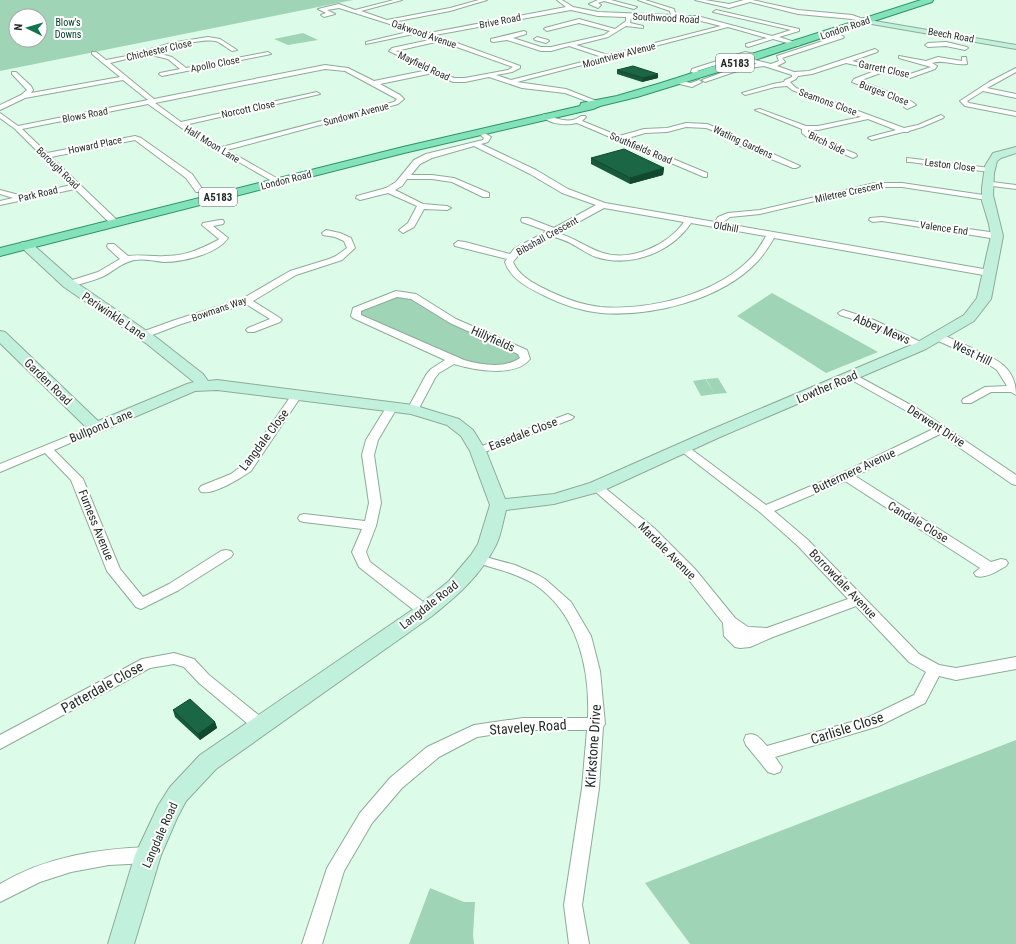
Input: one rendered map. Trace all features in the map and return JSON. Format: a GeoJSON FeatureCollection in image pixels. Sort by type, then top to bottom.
{"type":"FeatureCollection","features":[{"type":"Feature","properties":{"kind":"main road","name":"London Road"},"geometry":{"type":"LineString","coordinates":[[0,252],[435,142],[573,109],[589,107],[597,103],[677,82],[702,78],[760,55],[798,44],[929,0]]}},
{"type":"Feature","properties":{"kind":"street"},"geometry":{"type":"LineString","coordinates":[[356,11],[400,0]]}},
{"type":"Feature","properties":{"kind":"street"},"geometry":{"type":"LineString","coordinates":[[387,21],[450,9],[485,0]]}},
{"type":"Feature","properties":{"kind":"street","name":"Southwood Road"},"geometry":{"type":"LineString","coordinates":[[559,0],[566,6],[598,14],[697,18],[798,44]]}},
{"type":"Feature","properties":{"kind":"street"},"geometry":{"type":"LineString","coordinates":[[598,6],[592,4],[600,0]]}},
{"type":"Feature","properties":{"kind":"street"},"geometry":{"type":"LineString","coordinates":[[605,0],[634,7]]}},
{"type":"Feature","properties":{"kind":"street"},"geometry":{"type":"LineString","coordinates":[[640,0],[668,8],[672,10],[674,17]]}},
{"type":"Feature","properties":{"kind":"street"},"geometry":{"type":"LineString","coordinates":[[696,0],[744,9]]}},
{"type":"Feature","properties":{"kind":"street"},"geometry":{"type":"LineString","coordinates":[[729,6],[748,0],[798,12],[847,17],[866,21]]}},
{"type":"Feature","properties":{"kind":"street"},"geometry":{"type":"LineString","coordinates":[[760,0],[774,1]]}},
{"type":"Feature","properties":{"kind":"street"},"geometry":{"type":"LineString","coordinates":[[764,4],[774,1]]}},
{"type":"Feature","properties":{"kind":"street","name":"Oakwood Avenue"},"geometry":{"type":"LineString","coordinates":[[324,15],[332,14],[321,9],[339,6],[356,11],[518,67],[510,71]]}},
{"type":"Feature","properties":{"kind":"street","name":"Brive Road"},"geometry":{"type":"LineString","coordinates":[[429,35],[572,8]]}},
{"type":"Feature","properties":{"kind":"street"},"geometry":{"type":"LineString","coordinates":[[716,12],[798,30],[748,45]]}},
{"type":"Feature","properties":{"kind":"street"},"geometry":{"type":"LineString","coordinates":[[802,18],[821,17],[824,14]]}},
{"type":"Feature","properties":{"kind":"street"},"geometry":{"type":"LineString","coordinates":[[507,38],[546,49],[569,45],[606,36],[629,22],[628,16]]}},
{"type":"Feature","properties":{"kind":"street"},"geometry":{"type":"LineString","coordinates":[[548,27],[573,22],[588,21],[602,28],[614,30]]}},
{"type":"Feature","properties":{"kind":"street","name":"Beech Road"},"geometry":{"type":"LineString","coordinates":[[866,21],[1016,47]]}},
{"type":"Feature","properties":{"kind":"street"},"geometry":{"type":"LineString","coordinates":[[625,24],[640,27]]}},
{"type":"Feature","properties":{"kind":"street","name":"Mountview AVenue"},"geometry":{"type":"LineString","coordinates":[[510,82],[546,74],[728,26]]}},
{"type":"Feature","properties":{"kind":"street"},"geometry":{"type":"LineString","coordinates":[[368,43],[418,32]]}},
{"type":"Feature","properties":{"kind":"street"},"geometry":{"type":"LineString","coordinates":[[493,40],[524,33]]}},
{"type":"Feature","properties":{"kind":"street"},"geometry":{"type":"LineString","coordinates":[[574,37],[586,41]]}},
{"type":"Feature","properties":{"kind":"street","name":"London Road"},"geometry":{"type":"LineString","coordinates":[[760,55],[745,54],[694,70],[694,72],[702,78],[742,67],[769,65],[782,62],[779,57],[841,37]]}},
{"type":"Feature","properties":{"kind":"street","name":"Chichester Close"},"geometry":{"type":"LineString","coordinates":[[106,62],[149,52],[171,45],[214,39],[234,50]]}},
{"type":"Feature","properties":{"kind":"street","name":"Mayfield Road"},"geometry":{"type":"LineString","coordinates":[[440,39],[394,49],[392,51],[453,80],[489,75],[510,82],[566,91],[597,103]]}},
{"type":"Feature","properties":{"kind":"street"},"geometry":{"type":"LineString","coordinates":[[526,44],[538,40],[546,41]]}},
{"type":"Feature","properties":{"kind":"street"},"geometry":{"type":"LineString","coordinates":[[956,53],[980,40]]}},
{"type":"Feature","properties":{"kind":"street"},"geometry":{"type":"LineString","coordinates":[[928,45],[946,44],[965,48]]}},
{"type":"Feature","properties":{"kind":"street"},"geometry":{"type":"LineString","coordinates":[[569,45],[609,57]]}},
{"type":"Feature","properties":{"kind":"street"},"geometry":{"type":"LineString","coordinates":[[794,74],[810,73],[875,51]]}},
{"type":"Feature","properties":{"kind":"street"},"geometry":{"type":"LineString","coordinates":[[149,52],[170,58],[185,70]]}},
{"type":"Feature","properties":{"kind":"street","name":"Half Moon Lane"},"geometry":{"type":"LineString","coordinates":[[94,53],[180,124],[221,150],[277,182]]}},
{"type":"Feature","properties":{"kind":"street","name":"Apollo Close"},"geometry":{"type":"LineString","coordinates":[[162,74],[268,54]]}},
{"type":"Feature","properties":{"kind":"street","name":"Garrett Close"},"geometry":{"type":"LineString","coordinates":[[846,61],[882,70],[909,79],[933,68],[934,66],[925,62],[901,57]]}},
{"type":"Feature","properties":{"kind":"street"},"geometry":{"type":"LineString","coordinates":[[925,62],[938,59],[965,63],[964,58]]}},
{"type":"Feature","properties":{"kind":"street","name":"Seamons Close"},"geometry":{"type":"LineString","coordinates":[[749,59],[794,74],[796,76],[787,82],[794,89],[906,130]]}},
{"type":"Feature","properties":{"kind":"street","name":"Sundown Avenue"},"geometry":{"type":"LineString","coordinates":[[152,102],[325,67],[346,68],[401,99],[396,103],[221,150]]}},
{"type":"Feature","properties":{"kind":"street","name":"Burges Close"},"geometry":{"type":"LineString","coordinates":[[882,70],[856,80],[855,82],[883,91],[896,98],[913,104],[907,107]]}},
{"type":"Feature","properties":{"kind":"street"},"geometry":{"type":"LineString","coordinates":[[1016,70],[1003,76],[963,101],[967,105],[1016,114]]}},
{"type":"Feature","properties":{"kind":"street"},"geometry":{"type":"LineString","coordinates":[[375,83],[434,71]]}},
{"type":"Feature","properties":{"kind":"street"},"geometry":{"type":"LineString","coordinates":[[489,75],[510,71],[525,78]]}},
{"type":"Feature","properties":{"kind":"street"},"geometry":{"type":"LineString","coordinates":[[0,108],[23,96],[30,90],[29,87],[14,73]]}},
{"type":"Feature","properties":{"kind":"street"},"geometry":{"type":"LineString","coordinates":[[1003,76],[1016,79]]}},
{"type":"Feature","properties":{"kind":"street"},"geometry":{"type":"LineString","coordinates":[[23,96],[124,78]]}},
{"type":"Feature","properties":{"kind":"street"},"geometry":{"type":"LineString","coordinates":[[745,93],[775,85],[788,84]]}},
{"type":"Feature","properties":{"kind":"street"},"geometry":{"type":"LineString","coordinates":[[981,89],[1016,96]]}},
{"type":"Feature","properties":{"kind":"street","name":"Norcott Close"},"geometry":{"type":"LineString","coordinates":[[180,124],[317,94]]}},
{"type":"Feature","properties":{"kind":"street","name":"Blows Road"},"geometry":{"type":"LineString","coordinates":[[17,128],[152,102]]}},
{"type":"Feature","properties":{"kind":"street"},"geometry":{"type":"LineString","coordinates":[[544,116],[557,121],[577,121],[582,118],[583,115],[573,109]]}},
{"type":"Feature","properties":{"kind":"street","name":"Birch Side"},"geometry":{"type":"LineString","coordinates":[[758,110],[805,128],[818,128],[869,117]]}},
{"type":"Feature","properties":{"kind":"street","name":"Borough Road"},"geometry":{"type":"LineString","coordinates":[[0,115],[17,128],[115,223]]}},
{"type":"Feature","properties":{"kind":"street"},"geometry":{"type":"LineString","coordinates":[[872,138],[906,130],[941,117]]}},
{"type":"Feature","properties":{"kind":"street","name":"Southfields Road"},"geometry":{"type":"LineString","coordinates":[[577,121],[704,175]]}},
{"type":"Feature","properties":{"kind":"street","name":"Watling Gardens"},"geometry":{"type":"LineString","coordinates":[[618,139],[644,131],[667,130],[686,125],[707,126],[730,135],[743,144],[796,166]]}},
{"type":"Feature","properties":{"kind":"street","name":"Birch Side"},"geometry":{"type":"LineString","coordinates":[[805,128],[805,133],[810,137],[853,156]]}},
{"type":"Feature","properties":{"kind":"street"},"geometry":{"type":"LineString","coordinates":[[360,198],[389,190],[399,184],[417,162],[429,156],[486,141],[488,137],[480,132]]}},
{"type":"Feature","properties":{"kind":"street","name":"Howard Place"},"geometry":{"type":"LineString","coordinates":[[45,156],[135,138],[139,139],[189,176],[198,190]]}},
{"type":"Feature","properties":{"kind":"street"},"geometry":{"type":"LineString","coordinates":[[435,142],[450,150]]}},
{"type":"Feature","properties":{"kind":"street","name":"Oldhill"},"geometry":{"type":"LineString","coordinates":[[475,144],[533,172],[565,191],[602,205],[989,273]]}},
{"type":"Feature","properties":{"kind":"street","name":"Lowther Road"},"geometry":{"type":"LineString","coordinates":[[499,506],[554,499],[596,487],[921,346],[969,318],[984,299],[997,236],[997,227],[988,205],[987,198],[987,183],[993,158],[1016,150]]}},
{"type":"Feature","properties":{"kind":"street","name":"Leston Close"},"geometry":{"type":"LineString","coordinates":[[910,160],[990,170]]}},
{"type":"Feature","properties":{"kind":"street"},"geometry":{"type":"LineString","coordinates":[[405,177],[432,177],[454,180],[486,194]]}},
{"type":"Feature","properties":{"kind":"street"},"geometry":{"type":"LineString","coordinates":[[987,183],[1016,187]]}},
{"type":"Feature","properties":{"kind":"street","name":"Miletree Crescent"},"geometry":{"type":"LineString","coordinates":[[717,225],[721,219],[728,215],[760,212],[875,185],[902,185],[987,198]]}},
{"type":"Feature","properties":{"kind":"street","name":"Park Road"},"geometry":{"type":"LineString","coordinates":[[0,203],[76,186]]}},
{"type":"Feature","properties":{"kind":"street"},"geometry":{"type":"LineString","coordinates":[[389,190],[422,206],[447,208]]}},
{"type":"Feature","properties":{"kind":"street"},"geometry":{"type":"LineString","coordinates":[[0,192],[23,197]]}},
{"type":"Feature","properties":{"kind":"street","name":"Bibshall Crescent"},"geometry":{"type":"LineString","coordinates":[[602,205],[517,250],[509,262],[511,269],[520,278],[558,300],[590,309],[617,311],[645,310],[677,302],[712,289],[724,282],[755,260],[771,235]]}},
{"type":"Feature","properties":{"kind":"street"},"geometry":{"type":"LineString","coordinates":[[403,230],[411,225],[422,206]]}},
{"type":"Feature","properties":{"kind":"street","name":"Valence End"},"geometry":{"type":"LineString","coordinates":[[873,220],[892,217],[997,236]]}},
{"type":"Feature","properties":{"kind":"street"},"geometry":{"type":"LineString","coordinates":[[525,220],[570,240],[595,254],[614,258],[630,259],[644,256],[655,251],[684,229],[689,220]]}},
{"type":"Feature","properties":{"kind":"street"},"geometry":{"type":"LineString","coordinates":[[69,284],[101,274],[117,263],[126,259],[165,259],[185,257],[199,253],[221,242],[224,238],[206,225],[220,222]]}},
{"type":"Feature","properties":{"kind":"street","name":"Bowmans Way"},"geometry":{"type":"LineString","coordinates":[[143,335],[177,322],[219,311],[246,300],[266,291],[288,272],[335,260],[346,254],[351,248],[348,240],[337,235],[326,233]]}},
{"type":"Feature","properties":{"kind":"street"},"geometry":{"type":"LineString","coordinates":[[458,244],[469,245],[500,256],[511,257]]}},
{"type":"Feature","properties":{"kind":"street","name":"Periwinkle Lane"},"geometry":{"type":"LineString","coordinates":[[26,245],[69,284],[143,335],[198,378],[203,385]]}},
{"type":"Feature","properties":{"kind":"street"},"geometry":{"type":"LineString","coordinates":[[111,246],[126,259]]}},
{"type":"Feature","properties":{"kind":"street"},"geometry":{"type":"LineString","coordinates":[[185,257],[190,262],[191,268]]}},
{"type":"Feature","properties":{"kind":"street","name":"Hillyfields"},"geometry":{"type":"LineString","coordinates":[[396,294],[413,296],[453,321],[523,352],[525,359],[520,364],[491,368],[465,365],[453,360],[356,316],[356,310],[360,307],[396,294]]}},
{"type":"Feature","properties":{"kind":"street"},"geometry":{"type":"LineString","coordinates":[[246,300],[277,320],[251,330]]}},
{"type":"Feature","properties":{"kind":"street","name":"Abbey Mews"},"geometry":{"type":"LineString","coordinates":[[843,313],[871,322],[921,346]]}},
{"type":"Feature","properties":{"kind":"street","name":"Garden Road"},"geometry":{"type":"LineString","coordinates":[[0,335],[96,428]]}},
{"type":"Feature","properties":{"kind":"street","name":"West Hill"},"geometry":{"type":"LineString","coordinates":[[938,337],[989,360],[1001,368],[1015,390]]}},
{"type":"Feature","properties":{"kind":"street"},"geometry":{"type":"LineString","coordinates":[[413,410],[430,377],[435,371],[453,360]]}},
{"type":"Feature","properties":{"kind":"street","name":"Derwent Drive"},"geometry":{"type":"LineString","coordinates":[[852,376],[914,411],[1016,481]]}},
{"type":"Feature","properties":{"kind":"street"},"geometry":{"type":"LineString","coordinates":[[203,385],[217,385],[413,410],[453,422],[467,433],[478,451],[499,506]]}},
{"type":"Feature","properties":{"kind":"street","name":"Bullpond Lane"},"geometry":{"type":"LineString","coordinates":[[0,468],[192,387],[203,385]]}},
{"type":"Feature","properties":{"kind":"street"},"geometry":{"type":"LineString","coordinates":[[967,401],[989,389],[1015,390]]}},
{"type":"Feature","properties":{"kind":"street","name":"Langdale Close"},"geometry":{"type":"LineString","coordinates":[[205,490],[235,478],[246,468],[297,395]]}},
{"type":"Feature","properties":{"kind":"street"},"geometry":{"type":"LineString","coordinates":[[391,408],[372,440],[368,455],[375,502],[370,526],[359,552],[364,564],[425,611]]}},
{"type":"Feature","properties":{"kind":"street","name":"Easedale Close"},"geometry":{"type":"LineString","coordinates":[[478,451],[568,417]]}},
{"type":"Feature","properties":{"kind":"street","name":"Buttermere Avenue"},"geometry":{"type":"LineString","coordinates":[[765,510],[846,476],[942,429]]}},
{"type":"Feature","properties":{"kind":"street","name":"Furness Avenue"},"geometry":{"type":"LineString","coordinates":[[46,448],[77,479],[114,571],[144,607],[226,554]]}},
{"type":"Feature","properties":{"kind":"street","name":"Borrowdale Avenue"},"geometry":{"type":"LineString","coordinates":[[683,448],[765,510],[803,543],[914,658],[935,670],[956,674],[1016,663]]}},
{"type":"Feature","properties":{"kind":"street","name":"Candale Close"},"geometry":{"type":"LineString","coordinates":[[846,476],[889,505],[952,542],[991,568]]}},
{"type":"Feature","properties":{"kind":"street","name":"Mardale Avenue"},"geometry":{"type":"LineString","coordinates":[[596,487],[649,531],[685,567],[730,622],[730,636],[740,643],[750,642],[768,633],[859,600]]}},
{"type":"Feature","properties":{"kind":"street","name":"Langdale Road"},"geometry":{"type":"LineString","coordinates":[[121,944],[148,855],[167,813],[178,794],[208,762],[425,611],[456,586],[478,560],[487,544],[499,506]]}},
{"type":"Feature","properties":{"kind":"street"},"geometry":{"type":"LineString","coordinates":[[304,518],[370,526]]}},
{"type":"Feature","properties":{"kind":"street","name":"Kirkstone Drive"},"geometry":{"type":"LineString","coordinates":[[478,560],[516,570],[541,582],[562,600],[578,624],[589,652],[596,694],[597,724],[595,761],[573,905],[578,944]]}},
{"type":"Feature","properties":{"kind":"street","name":"Patterdale Close"},"geometry":{"type":"LineString","coordinates":[[0,743],[147,662],[174,658],[189,663],[204,679],[260,725]]}},
{"type":"Feature","properties":{"kind":"street","name":"Carlisle Close"},"geometry":{"type":"LineString","coordinates":[[763,754],[873,722],[920,699],[935,670]]}},
{"type":"Feature","properties":{"kind":"street","name":"Staveley Road"},"geometry":{"type":"LineString","coordinates":[[312,944],[336,868],[366,818],[396,783],[433,752],[474,731],[522,724],[597,724]]}},
{"type":"Feature","properties":{"kind":"street"},"geometry":{"type":"LineString","coordinates":[[752,740],[774,767]]}},
{"type":"Feature","properties":{"kind":"street"},"geometry":{"type":"LineString","coordinates":[[0,894],[44,872],[80,862],[120,856],[148,855]]}},
{"type":"Feature","properties":{"kind":"green space","name":"Blow's Downs"},"geometry":{"type":"Polygon","coordinates":[[[0,0],[353,0],[0,71],[0,0]]]}},
{"type":"Feature","properties":{"kind":"green space"},"geometry":{"type":"Polygon","coordinates":[[[303,33],[318,40],[288,45],[274,39],[303,33]]]}},
{"type":"Feature","properties":{"kind":"green space"},"geometry":{"type":"Polygon","coordinates":[[[772,293],[878,352],[826,373],[737,316],[772,293]]]}},
{"type":"Feature","properties":{"kind":"green space"},"geometry":{"type":"Polygon","coordinates":[[[399,296],[407,296],[518,353],[519,358],[503,365],[490,365],[472,362],[434,348],[361,317],[359,312],[399,296]]]}},
{"type":"Feature","properties":{"kind":"green space"},"geometry":{"type":"Polygon","coordinates":[[[718,378],[727,393],[715,394],[706,379],[718,378]]]}},
{"type":"Feature","properties":{"kind":"green space"},"geometry":{"type":"Polygon","coordinates":[[[706,379],[715,394],[701,396],[693,381],[706,379]]]}},
{"type":"Feature","properties":{"kind":"green space"},"geometry":{"type":"Polygon","coordinates":[[[1016,740],[1016,944],[690,944],[645,883],[1016,740]]]}},
{"type":"Feature","properties":{"kind":"green space"},"geometry":{"type":"Polygon","coordinates":[[[430,888],[464,902],[475,902],[473,935],[474,944],[409,944],[430,888]]]}},
{"type":"Feature","properties":{"kind":"building"},"geometry":{"type":"Polygon","coordinates":[[[633,66],[658,74],[643,78],[617,70],[633,66]]]}},
{"type":"Feature","properties":{"kind":"building"},"geometry":{"type":"Polygon","coordinates":[[[624,149],[664,168],[630,178],[591,158],[624,149]]]}},
{"type":"Feature","properties":{"kind":"building"},"geometry":{"type":"Polygon","coordinates":[[[190,699],[215,722],[198,734],[173,710],[190,699]]]}}]}
